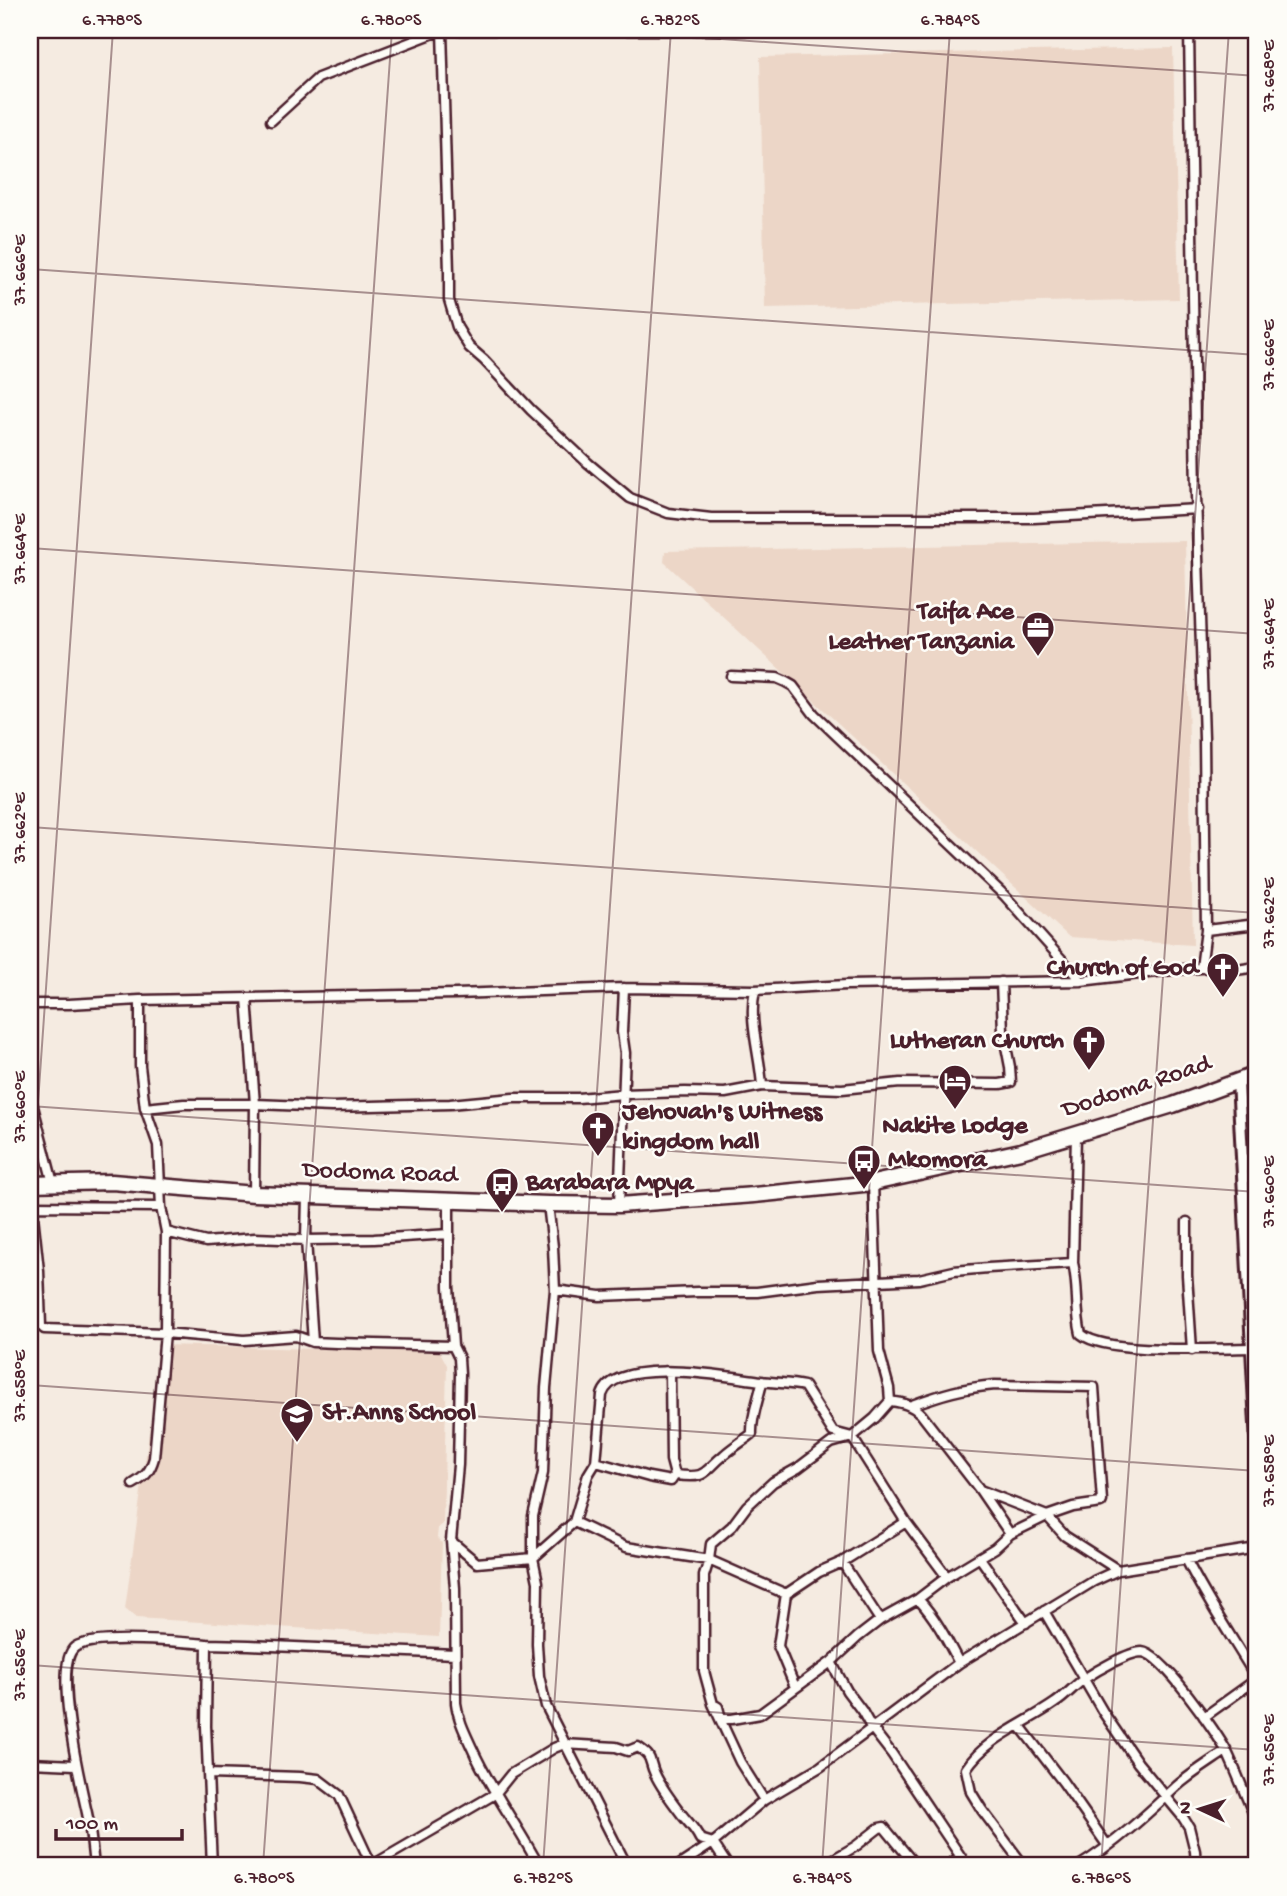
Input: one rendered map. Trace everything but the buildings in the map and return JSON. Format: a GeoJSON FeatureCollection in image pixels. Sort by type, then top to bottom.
{"type":"FeatureCollection","features":[{"type":"Feature","properties":{"kind":"highway","name":"Dodoma Road"},"geometry":{"type":"LineString","coordinates":[[30,1184],[112,1182],[254,1194],[548,1204],[619,1205],[754,1195],[873,1183],[1021,1151],[1173,1105],[1257,1074]]}},
{"type":"Feature","properties":{"kind":"street"},"geometry":{"type":"LineString","coordinates":[[442,30],[449,300],[457,327],[469,347],[531,410],[630,498],[668,513],[711,518],[1034,518],[1198,509]]}},
{"type":"Feature","properties":{"kind":"street"},"geometry":{"type":"LineString","coordinates":[[271,121],[318,78],[442,30],[999,30]]}},
{"type":"Feature","properties":{"kind":"street"},"geometry":{"type":"LineString","coordinates":[[1189,30],[1205,738],[1206,930],[1201,968]]}},
{"type":"Feature","properties":{"kind":"street"},"geometry":{"type":"LineString","coordinates":[[731,676],[777,678],[793,687],[814,714],[1004,895],[1081,981]]}},
{"type":"Feature","properties":{"kind":"street"},"geometry":{"type":"LineString","coordinates":[[1206,930],[1257,924]]}},
{"type":"Feature","properties":{"kind":"street"},"geometry":{"type":"LineString","coordinates":[[30,1004],[624,988],[755,990],[847,985],[1081,981],[1173,970],[1212,967],[1222,972],[1257,967]]}},
{"type":"Feature","properties":{"kind":"street"},"geometry":{"type":"LineString","coordinates":[[145,1108],[184,1104],[332,1107],[427,1104],[513,1098],[724,1093],[762,1086],[842,1089],[900,1083],[1000,1084],[1011,1082],[1003,1031],[1001,982]]}},
{"type":"Feature","properties":{"kind":"street"},"geometry":{"type":"LineString","coordinates":[[619,1205],[625,1053],[622,1032],[624,988]]}},
{"type":"Feature","properties":{"kind":"street"},"geometry":{"type":"LineString","coordinates":[[755,990],[752,1017],[762,1086]]}},
{"type":"Feature","properties":{"kind":"street"},"geometry":{"type":"LineString","coordinates":[[247,998],[255,1104],[254,1194]]}},
{"type":"Feature","properties":{"kind":"street"},"geometry":{"type":"LineString","coordinates":[[133,1485],[147,1476],[154,1458],[165,1333],[166,1231],[161,1207],[158,1145],[145,1108],[140,1066],[140,999]]}},
{"type":"Feature","properties":{"kind":"street"},"geometry":{"type":"LineString","coordinates":[[1238,1080],[1255,1348],[1257,1444]]}},
{"type":"Feature","properties":{"kind":"street"},"geometry":{"type":"LineString","coordinates":[[30,1095],[52,1183]]}},
{"type":"Feature","properties":{"kind":"street"},"geometry":{"type":"LineString","coordinates":[[1076,1135],[1073,1263],[1081,1334],[1101,1344],[1127,1347],[1192,1350],[1255,1348]]}},
{"type":"Feature","properties":{"kind":"street"},"geometry":{"type":"LineString","coordinates":[[1243,1160],[1257,1160]]}},
{"type":"Feature","properties":{"kind":"street"},"geometry":{"type":"LineString","coordinates":[[764,1800],[740,1762],[713,1704],[704,1671],[704,1576],[711,1544],[732,1526],[747,1506],[774,1482],[831,1443],[852,1437],[890,1401],[879,1351],[873,1183]]}},
{"type":"Feature","properties":{"kind":"street"},"geometry":{"type":"LineString","coordinates":[[307,1195],[306,1240],[313,1342]]}},
{"type":"Feature","properties":{"kind":"street"},"geometry":{"type":"LineString","coordinates":[[449,1202],[449,1287],[453,1346],[459,1358],[460,1374],[458,1465],[451,1541],[455,1588],[456,1703],[458,1717],[495,1794],[539,1866]]}},
{"type":"Feature","properties":{"kind":"street"},"geometry":{"type":"LineString","coordinates":[[548,1204],[555,1290],[546,1388],[543,1473],[533,1516],[533,1559],[538,1582],[537,1644],[543,1696],[564,1744],[627,1866]]}},
{"type":"Feature","properties":{"kind":"street"},"geometry":{"type":"LineString","coordinates":[[161,1207],[31,1206],[39,1271],[41,1326],[44,1329],[165,1333],[244,1340],[296,1336],[313,1342],[453,1346]]}},
{"type":"Feature","properties":{"kind":"street"},"geometry":{"type":"LineString","coordinates":[[1245,1218],[1257,1224]]}},
{"type":"Feature","properties":{"kind":"street"},"geometry":{"type":"LineString","coordinates":[[1187,1222],[1192,1350]]}},
{"type":"Feature","properties":{"kind":"street"},"geometry":{"type":"LineString","coordinates":[[166,1231],[206,1242],[255,1238],[374,1239],[449,1234]]}},
{"type":"Feature","properties":{"kind":"street"},"geometry":{"type":"LineString","coordinates":[[555,1290],[600,1296],[757,1292],[818,1284],[919,1279],[954,1271],[1073,1263]]}},
{"type":"Feature","properties":{"kind":"street"},"geometry":{"type":"LineString","coordinates":[[670,1372],[671,1460],[675,1475]]}},
{"type":"Feature","properties":{"kind":"street"},"geometry":{"type":"LineString","coordinates":[[451,1541],[477,1563],[533,1559],[574,1522],[588,1475],[596,1462],[604,1389],[625,1376],[635,1374],[714,1374],[804,1386],[832,1432],[852,1437],[906,1522],[947,1577]]}},
{"type":"Feature","properties":{"kind":"street"},"geometry":{"type":"LineString","coordinates":[[675,1475],[694,1477],[708,1472],[724,1454],[752,1434],[751,1422],[762,1382]]}},
{"type":"Feature","properties":{"kind":"street"},"geometry":{"type":"LineString","coordinates":[[713,1704],[718,1707],[721,1719],[760,1714],[831,1662],[880,1620],[918,1599],[947,1577],[980,1558],[1010,1534],[1073,1507],[1102,1501],[1094,1387],[995,1385],[953,1390],[912,1405],[890,1401]]}},
{"type":"Feature","properties":{"kind":"street"},"geometry":{"type":"LineString","coordinates":[[912,1405],[926,1419],[980,1490],[1010,1534]]}},
{"type":"Feature","properties":{"kind":"street"},"geometry":{"type":"LineString","coordinates":[[596,1462],[649,1477],[671,1480],[675,1475]]}},
{"type":"Feature","properties":{"kind":"street"},"geometry":{"type":"LineString","coordinates":[[980,1490],[1047,1517],[1065,1536],[1118,1570]]}},
{"type":"Feature","properties":{"kind":"street"},"geometry":{"type":"LineString","coordinates":[[574,1522],[626,1547],[709,1560],[786,1594]]}},
{"type":"Feature","properties":{"kind":"street"},"geometry":{"type":"LineString","coordinates":[[795,1687],[778,1646],[786,1594],[818,1572],[842,1562],[906,1522]]}},
{"type":"Feature","properties":{"kind":"street"},"geometry":{"type":"LineString","coordinates":[[678,1866],[713,1843],[764,1800],[820,1767],[959,1663],[1094,1581],[1118,1570],[1257,1548]]}},
{"type":"Feature","properties":{"kind":"street"},"geometry":{"type":"LineString","coordinates":[[980,1558],[1026,1623]]}},
{"type":"Feature","properties":{"kind":"street"},"geometry":{"type":"LineString","coordinates":[[1186,1559],[1203,1593],[1257,1679],[1204,1717]]}},
{"type":"Feature","properties":{"kind":"street"},"geometry":{"type":"LineString","coordinates":[[842,1562],[880,1620]]}},
{"type":"Feature","properties":{"kind":"street"},"geometry":{"type":"LineString","coordinates":[[918,1599],[944,1634],[959,1663]]}},
{"type":"Feature","properties":{"kind":"street"},"geometry":{"type":"LineString","coordinates":[[1044,1611],[1123,1742],[1189,1827],[1196,1866]]}},
{"type":"Feature","properties":{"kind":"street"},"geometry":{"type":"LineString","coordinates":[[94,1866],[87,1815],[75,1765],[67,1694],[68,1660],[74,1648],[87,1643],[154,1640],[455,1654]]}},
{"type":"Feature","properties":{"kind":"street"},"geometry":{"type":"LineString","coordinates":[[207,1644],[212,1866]]}},
{"type":"Feature","properties":{"kind":"street"},"geometry":{"type":"LineString","coordinates":[[1024,1866],[971,1792],[966,1769],[989,1744],[1058,1702],[1083,1679],[1135,1653],[1149,1654],[1170,1672],[1204,1717],[1226,1751],[1257,1821]]}},
{"type":"Feature","properties":{"kind":"street"},"geometry":{"type":"LineString","coordinates":[[831,1662],[847,1691],[967,1866]]}},
{"type":"Feature","properties":{"kind":"street"},"geometry":{"type":"LineString","coordinates":[[1020,1726],[1107,1845]]}},
{"type":"Feature","properties":{"kind":"street"},"geometry":{"type":"LineString","coordinates":[[208,1774],[318,1779],[339,1795],[372,1866],[495,1794],[511,1774],[554,1748],[564,1744],[616,1747],[628,1751],[638,1747],[652,1759],[654,1772],[668,1796],[696,1829],[700,1839],[713,1843],[728,1866]]}},
{"type":"Feature","properties":{"kind":"street"},"geometry":{"type":"LineString","coordinates":[[1079,1866],[1129,1830],[1189,1777],[1226,1751]]}},
{"type":"Feature","properties":{"kind":"street"},"geometry":{"type":"LineString","coordinates":[[30,1763],[75,1765]]}},
{"type":"Feature","properties":{"kind":"street"},"geometry":{"type":"LineString","coordinates":[[822,1866],[856,1846],[878,1828],[884,1828],[916,1866]]}},
{"type":"Feature","properties":{"kind":"street"},"geometry":{"type":"LineString","coordinates":[[947,1866],[960,1857]]}},
{"type":"Feature","properties":{"kind":"shaded area"},"geometry":{"type":"Polygon","coordinates":[[[1173,48],[1179,299],[765,308],[760,57],[1173,48]]]}},
{"type":"Feature","properties":{"kind":"shaded area"},"geometry":{"type":"Polygon","coordinates":[[[1185,541],[1193,945],[1069,937],[664,562],[665,551],[1185,541]]]}},
{"type":"Feature","properties":{"kind":"shaded area","name":"St.Anns School"},"geometry":{"type":"Polygon","coordinates":[[[161,1345],[440,1352],[447,1365],[443,1524],[438,1528],[437,1538],[442,1543],[439,1637],[136,1618],[125,1609],[161,1345]]]}},
{"type":"Feature","properties":{"kind":"place","name":"Taifa Ace Leather Tanzania"},"geometry":{"type":"Point","coordinates":[1038,658]}},
{"type":"Feature","properties":{"kind":"place","name":"Church of God"},"geometry":{"type":"Point","coordinates":[1223,999]}},
{"type":"Feature","properties":{"kind":"place","name":"Lutheran Church"},"geometry":{"type":"Point","coordinates":[1089,1072]}},
{"type":"Feature","properties":{"kind":"place","name":"Nakite Lodge"},"geometry":{"type":"Point","coordinates":[955,1111]}},
{"type":"Feature","properties":{"kind":"place","name":"Jehovah's Witness kingdom hall"},"geometry":{"type":"Point","coordinates":[598,1158]}},
{"type":"Feature","properties":{"kind":"place","name":"Mkomora"},"geometry":{"type":"Point","coordinates":[864,1191]}},
{"type":"Feature","properties":{"kind":"place","name":"Barabara Mpya"},"geometry":{"type":"Point","coordinates":[502,1214]}},
{"type":"Feature","properties":{"kind":"place","name":"St.Anns School"},"geometry":{"type":"Point","coordinates":[297,1444]}}]}
